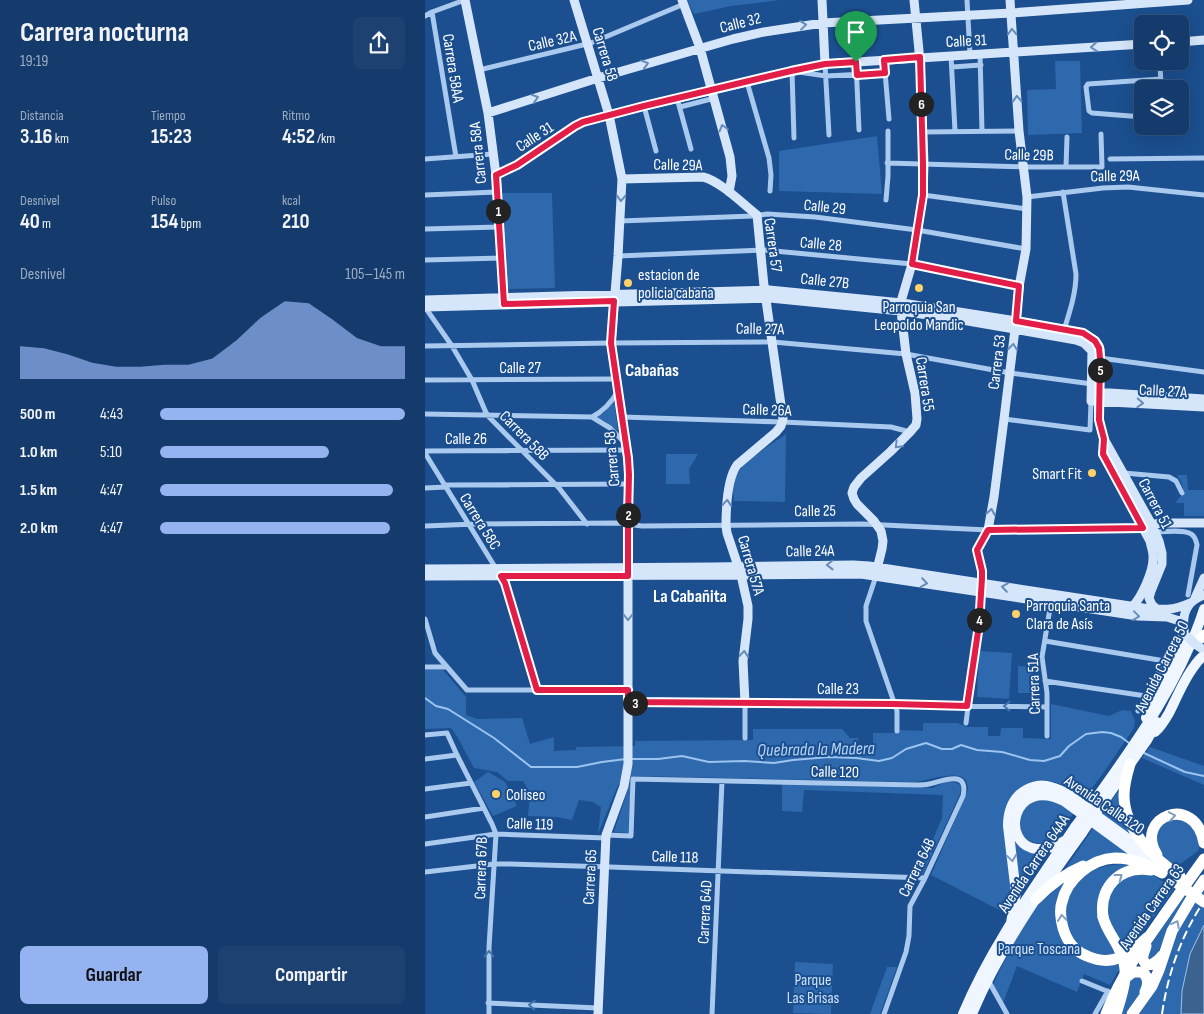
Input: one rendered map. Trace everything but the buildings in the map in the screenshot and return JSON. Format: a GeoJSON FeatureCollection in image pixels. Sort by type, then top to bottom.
{"type":"FeatureCollection","features":[{"type":"Feature","properties":{"kind":"highway"},"geometry":{"type":"LineString","coordinates":[[1131,758],[1124,793],[1125,809],[1128,818],[1143,843],[1164,870]]}},
{"type":"Feature","properties":{"kind":"highway"},"geometry":{"type":"LineString","coordinates":[[1164,870],[1155,852],[1152,835],[1154,827],[1165,816],[1173,814],[1182,815],[1196,822],[1200,828],[1204,843]]}},
{"type":"Feature","properties":{"kind":"highway"},"geometry":{"type":"LineString","coordinates":[[1109,859],[1090,866],[1081,872],[1067,889],[1061,903],[1061,919],[1065,934],[1077,951],[1102,961],[1124,957],[1148,937]]}},
{"type":"Feature","properties":{"kind":"highway"},"geometry":{"type":"LineString","coordinates":[[1035,899],[1062,876],[1092,862],[1125,859],[1164,870]]}},
{"type":"Feature","properties":{"kind":"highway","name":"Avenida Carrera 63"},"geometry":{"type":"LineString","coordinates":[[1106,1014],[1114,989],[1148,937],[1204,859]]}},
{"type":"Feature","properties":{"kind":"highway","name":"Avenida Calle 120"},"geometry":{"type":"LineString","coordinates":[[1103,917],[1102,905],[1104,894],[1120,874],[1132,870],[1164,870],[1204,893]]}},
{"type":"Feature","properties":{"kind":"highway","name":"Avenida Calle 120"},"geometry":{"type":"LineString","coordinates":[[1178,879],[1204,902]]}},
{"type":"Feature","properties":{"kind":"highway","name":"Avenida Carrera 63"},"geometry":{"type":"LineString","coordinates":[[1132,1013],[1152,986],[1177,922],[1204,880]]}},
{"type":"Feature","properties":{"kind":"highway","name":"Avenida Carrera 63"},"geometry":{"type":"LineString","coordinates":[[1103,917],[1123,956],[1125,966],[1125,982],[1116,1014]]}},
{"type":"Feature","properties":{"kind":"highway"},"geometry":{"type":"LineString","coordinates":[[1148,937],[1143,957],[1147,963],[1154,964],[1164,952]]}},
{"type":"Feature","properties":{"kind":"highway"},"geometry":{"type":"LineString","coordinates":[[1114,989],[1133,972],[1142,972],[1148,978],[1147,988],[1132,1013]]}},
{"type":"Feature","properties":{"kind":"main road","name":"Carrera 58A"},"geometry":{"type":"LineString","coordinates":[[465,0],[488,113],[496,175],[504,301]]}},
{"type":"Feature","properties":{"kind":"main road","name":"Carrera 58"},"geometry":{"type":"LineString","coordinates":[[574,0],[609,115],[622,178],[611,343],[626,448],[629,484],[628,744]]}},
{"type":"Feature","properties":{"kind":"main road"},"geometry":{"type":"LineString","coordinates":[[822,0],[825,64]]}},
{"type":"Feature","properties":{"kind":"main road","name":"Carrera 55"},"geometry":{"type":"LineString","coordinates":[[877,525],[857,504],[852,493],[854,487],[861,478],[911,432],[916,425],[917,419],[915,393],[906,354],[902,307],[912,264],[923,195],[920,57],[914,0]]}},
{"type":"Feature","properties":{"kind":"main road","name":"Carrera 53"},"geometry":{"type":"LineString","coordinates":[[982,588],[982,571],[977,550],[988,530],[994,498],[1005,419],[1019,286],[1026,249],[1027,197],[1019,130],[1010,0]]}},
{"type":"Feature","properties":{"kind":"main road","name":"Calle 32"},"geometry":{"type":"LineString","coordinates":[[488,113],[700,48],[764,32],[823,23],[1011,13],[1065,4],[1188,0]]}},
{"type":"Feature","properties":{"kind":"main road"},"geometry":{"type":"LineString","coordinates":[[683,2],[700,48],[730,156],[732,176],[729,192]]}},
{"type":"Feature","properties":{"kind":"main road"},"geometry":{"type":"LineString","coordinates":[[1189,41],[1204,40]]}},
{"type":"Feature","properties":{"kind":"main road","name":"Calle 31"},"geometry":{"type":"LineString","coordinates":[[496,175],[517,165],[583,122],[644,106],[679,103],[747,82],[825,64],[1134,45]]}},
{"type":"Feature","properties":{"kind":"main road","name":"Calle 29A"},"geometry":{"type":"LineString","coordinates":[[622,178],[703,177],[708,178],[729,192]]}},
{"type":"Feature","properties":{"kind":"main road","name":"Carrera 57"},"geometry":{"type":"LineString","coordinates":[[729,192],[757,216],[782,422]]}},
{"type":"Feature","properties":{"kind":"main road","name":"Calle 27B"},"geometry":{"type":"LineString","coordinates":[[425,306],[504,301],[765,294],[902,307],[1016,325],[1083,333],[1095,341],[1099,348],[1096,358]]}},
{"type":"Feature","properties":{"kind":"main road","name":"Calle 27B"},"geometry":{"type":"LineString","coordinates":[[425,300],[504,301]]}},
{"type":"Feature","properties":{"kind":"main road","name":"Calle 27B"},"geometry":{"type":"LineString","coordinates":[[1016,325],[1084,343],[1096,358]]}},
{"type":"Feature","properties":{"kind":"main road","name":"Carrera 51"},"geometry":{"type":"LineString","coordinates":[[1096,358],[1095,394],[1104,439],[1123,473],[1149,529],[1152,549],[1152,569],[1140,597],[1132,607]]}},
{"type":"Feature","properties":{"kind":"main road","name":"Calle 27A"},"geometry":{"type":"LineString","coordinates":[[1095,394],[1204,399]]}},
{"type":"Feature","properties":{"kind":"main road","name":"Calle 27A"},"geometry":{"type":"LineString","coordinates":[[1095,394],[1204,407]]}},
{"type":"Feature","properties":{"kind":"main road","name":"Carrera 57A"},"geometry":{"type":"LineString","coordinates":[[745,703],[743,661],[748,606],[740,571],[726,526],[730,479],[733,470],[741,461],[776,432],[782,422]]}},
{"type":"Feature","properties":{"kind":"main road","name":"Carrera 51"},"geometry":{"type":"LineString","coordinates":[[1104,439],[1103,454],[1161,546],[1162,559],[1160,570],[1149,598],[1152,605],[1158,610]]}},
{"type":"Feature","properties":{"kind":"main road","name":"Calle 25"},"geometry":{"type":"LineString","coordinates":[[1149,529],[1204,522]]}},
{"type":"Feature","properties":{"kind":"main road"},"geometry":{"type":"LineString","coordinates":[[877,525],[881,531],[883,541],[877,571]]}},
{"type":"Feature","properties":{"kind":"main road","name":"Calle 24A"},"geometry":{"type":"LineString","coordinates":[[425,569],[499,572],[740,571],[846,564],[877,571],[1052,599],[1138,616],[1171,618],[1185,629]]}},
{"type":"Feature","properties":{"kind":"main road","name":"Calle 24A"},"geometry":{"type":"LineString","coordinates":[[425,576],[499,572]]}},
{"type":"Feature","properties":{"kind":"main road"},"geometry":{"type":"LineString","coordinates":[[1144,737],[1149,709],[1181,644],[1185,629],[1185,613],[1196,597],[1204,578]]}},
{"type":"Feature","properties":{"kind":"main road","name":"Calle 24A"},"geometry":{"type":"LineString","coordinates":[[1052,599],[1158,610],[1177,609],[1196,597]]}},
{"type":"Feature","properties":{"kind":"main road","name":"Avenida Carrera 50"},"geometry":{"type":"LineString","coordinates":[[1144,737],[1184,659],[1204,609]]}},
{"type":"Feature","properties":{"kind":"main road"},"geometry":{"type":"LineString","coordinates":[[1185,629],[1195,644],[1203,642]]}},
{"type":"Feature","properties":{"kind":"main road"},"geometry":{"type":"LineString","coordinates":[[1144,737],[1160,727],[1193,668],[1203,642]]}},
{"type":"Feature","properties":{"kind":"main road","name":"Avenida Carrera 50"},"geometry":{"type":"LineString","coordinates":[[1144,737],[1172,696],[1203,642]]}},
{"type":"Feature","properties":{"kind":"main road","name":"Calle 23"},"geometry":{"type":"LineString","coordinates":[[628,702],[745,703]]}},
{"type":"Feature","properties":{"kind":"main road","name":"Avenida Carrera 64AA"},"geometry":{"type":"LineString","coordinates":[[972,1014],[1010,938],[1078,830],[1131,758],[1144,737]]}},
{"type":"Feature","properties":{"kind":"main road","name":"Carrera 65"},"geometry":{"type":"LineString","coordinates":[[598,1011],[606,836],[624,786],[628,764],[628,744]]}},
{"type":"Feature","properties":{"kind":"main road","name":"Avenida Calle 120"},"geometry":{"type":"LineString","coordinates":[[1011,923],[1016,892],[1008,815],[1013,802],[1029,788],[1045,786],[1067,794],[1164,870]]}},
{"type":"Feature","properties":{"kind":"main road","name":"Avenida Calle 120"},"geometry":{"type":"LineString","coordinates":[[1066,840],[1043,849],[1029,847],[1023,843],[1016,833],[1015,822],[1019,808],[1029,798],[1043,794],[1064,801],[1164,870]]}},
{"type":"Feature","properties":{"kind":"main road","name":"Avenida Carrera 64AA"},"geometry":{"type":"LineString","coordinates":[[963,1014],[985,966],[1011,923],[1066,840],[1078,830]]}},
{"type":"Feature","properties":{"kind":"street"},"geometry":{"type":"LineString","coordinates":[[425,16],[465,0]]}},
{"type":"Feature","properties":{"kind":"street"},"geometry":{"type":"LineString","coordinates":[[967,0],[969,54]]}},
{"type":"Feature","properties":{"kind":"street","name":"Calle 32A"},"geometry":{"type":"LineString","coordinates":[[479,70],[588,44],[683,2]]}},
{"type":"Feature","properties":{"kind":"street","name":"Carrera 58AA"},"geometry":{"type":"LineString","coordinates":[[432,12],[456,157]]}},
{"type":"Feature","properties":{"kind":"street"},"geometry":{"type":"LineString","coordinates":[[980,54],[982,131]]}},
{"type":"Feature","properties":{"kind":"street"},"geometry":{"type":"LineString","coordinates":[[951,56],[955,131]]}},
{"type":"Feature","properties":{"kind":"street"},"geometry":{"type":"LineString","coordinates":[[884,60],[889,119]]}},
{"type":"Feature","properties":{"kind":"street"},"geometry":{"type":"LineString","coordinates":[[856,62],[859,130]]}},
{"type":"Feature","properties":{"kind":"street"},"geometry":{"type":"LineString","coordinates":[[825,64],[829,135]]}},
{"type":"Feature","properties":{"kind":"street","name":"Calle 31"},"geometry":{"type":"LineString","coordinates":[[952,67],[981,65]]}},
{"type":"Feature","properties":{"kind":"street"},"geometry":{"type":"LineString","coordinates":[[1146,80],[1161,79],[1160,70]]}},
{"type":"Feature","properties":{"kind":"street"},"geometry":{"type":"LineString","coordinates":[[791,71],[794,138]]}},
{"type":"Feature","properties":{"kind":"street","name":"Calle 31"},"geometry":{"type":"LineString","coordinates":[[791,71],[825,76],[885,73]]}},
{"type":"Feature","properties":{"kind":"street"},"geometry":{"type":"LineString","coordinates":[[1134,81],[1088,84],[1086,87],[1089,111],[1092,113],[1134,115]]}},
{"type":"Feature","properties":{"kind":"street"},"geometry":{"type":"LineString","coordinates":[[747,82],[769,158],[770,191]]}},
{"type":"Feature","properties":{"kind":"street"},"geometry":{"type":"LineString","coordinates":[[679,103],[691,149]]}},
{"type":"Feature","properties":{"kind":"street"},"geometry":{"type":"LineString","coordinates":[[644,106],[656,151]]}},
{"type":"Feature","properties":{"kind":"street"},"geometry":{"type":"LineString","coordinates":[[922,132],[1019,130]]}},
{"type":"Feature","properties":{"kind":"street"},"geometry":{"type":"LineString","coordinates":[[886,200],[888,131]]}},
{"type":"Feature","properties":{"kind":"street","name":"Calle 29B"},"geometry":{"type":"LineString","coordinates":[[887,163],[1102,167],[1101,134]]}},
{"type":"Feature","properties":{"kind":"street"},"geometry":{"type":"LineString","coordinates":[[1067,137],[1067,167]]}},
{"type":"Feature","properties":{"kind":"street","name":"Calle 31"},"geometry":{"type":"LineString","coordinates":[[425,159],[493,154]]}},
{"type":"Feature","properties":{"kind":"street"},"geometry":{"type":"LineString","coordinates":[[1110,159],[1204,158]]}},
{"type":"Feature","properties":{"kind":"street","name":"Calle 29A"},"geometry":{"type":"LineString","coordinates":[[1027,197],[1128,187],[1204,195]]}},
{"type":"Feature","properties":{"kind":"street"},"geometry":{"type":"LineString","coordinates":[[425,195],[497,192]]}},
{"type":"Feature","properties":{"kind":"street"},"geometry":{"type":"LineString","coordinates":[[1063,192],[1076,274],[1073,300],[1064,330]]}},
{"type":"Feature","properties":{"kind":"street"},"geometry":{"type":"LineString","coordinates":[[923,195],[1027,209]]}},
{"type":"Feature","properties":{"kind":"street","name":"Calle 29"},"geometry":{"type":"LineString","coordinates":[[620,220],[757,216],[767,214],[815,217],[917,230],[1026,249]]}},
{"type":"Feature","properties":{"kind":"street"},"geometry":{"type":"LineString","coordinates":[[425,229],[500,227]]}},
{"type":"Feature","properties":{"kind":"street","name":"Calle 28"},"geometry":{"type":"LineString","coordinates":[[618,256],[761,250],[912,264],[1019,286]]}},
{"type":"Feature","properties":{"kind":"street"},"geometry":{"type":"LineString","coordinates":[[425,260],[502,258]]}},
{"type":"Feature","properties":{"kind":"street","name":"Carrera 58B"},"geometry":{"type":"LineString","coordinates":[[425,306],[472,380],[487,415],[555,484],[587,524]]}},
{"type":"Feature","properties":{"kind":"street","name":"Calle 27A"},"geometry":{"type":"LineString","coordinates":[[425,346],[773,342],[906,354],[1010,374],[1095,394]]}},
{"type":"Feature","properties":{"kind":"street"},"geometry":{"type":"LineString","coordinates":[[1096,358],[1204,372]]}},
{"type":"Feature","properties":{"kind":"street","name":"Calle 27"},"geometry":{"type":"LineString","coordinates":[[425,380],[616,379]]}},
{"type":"Feature","properties":{"kind":"street"},"geometry":{"type":"LineString","coordinates":[[425,414],[592,417],[599,414],[609,404],[618,391]]}},
{"type":"Feature","properties":{"kind":"street","name":"Carrera 51"},"geometry":{"type":"LineString","coordinates":[[1005,419],[1090,430],[1095,394]]}},
{"type":"Feature","properties":{"kind":"street"},"geometry":{"type":"LineString","coordinates":[[592,417],[606,424],[617,434],[626,448]]}},
{"type":"Feature","properties":{"kind":"street","name":"Calle 26A"},"geometry":{"type":"LineString","coordinates":[[622,417],[891,427],[911,432]]}},
{"type":"Feature","properties":{"kind":"street","name":"Calle 26"},"geometry":{"type":"LineString","coordinates":[[425,452],[626,448]]}},
{"type":"Feature","properties":{"kind":"street","name":"Carrera 58C"},"geometry":{"type":"LineString","coordinates":[[425,452],[499,572],[507,591],[537,690]]}},
{"type":"Feature","properties":{"kind":"street"},"geometry":{"type":"LineString","coordinates":[[1123,473],[1169,476],[1176,480],[1182,493]]}},
{"type":"Feature","properties":{"kind":"street"},"geometry":{"type":"LineString","coordinates":[[425,488],[446,486],[629,484]]}},
{"type":"Feature","properties":{"kind":"street","name":"Calle 25"},"geometry":{"type":"LineString","coordinates":[[425,526],[469,524],[618,524],[642,526],[877,525],[988,530],[1149,529]]}},
{"type":"Feature","properties":{"kind":"street","name":"Calle 25"},"geometry":{"type":"LineString","coordinates":[[1165,527],[1186,532],[1194,537],[1197,545],[1196,597]]}},
{"type":"Feature","properties":{"kind":"street"},"geometry":{"type":"LineString","coordinates":[[877,571],[866,606],[866,621],[897,712],[897,731]]}},
{"type":"Feature","properties":{"kind":"street","name":"Carrera 53"},"geometry":{"type":"LineString","coordinates":[[966,723],[982,588]]}},
{"type":"Feature","properties":{"kind":"street","name":"Carrera 51A"},"geometry":{"type":"LineString","coordinates":[[1047,736],[1047,707],[1042,661],[1052,599]]}},
{"type":"Feature","properties":{"kind":"street"},"geometry":{"type":"LineString","coordinates":[[425,620],[428,638],[435,653],[467,690],[628,690]]}},
{"type":"Feature","properties":{"kind":"street"},"geometry":{"type":"LineString","coordinates":[[1045,641],[1165,661]]}},
{"type":"Feature","properties":{"kind":"street"},"geometry":{"type":"LineString","coordinates":[[1138,711],[1175,642]]}},
{"type":"Feature","properties":{"kind":"street"},"geometry":{"type":"LineString","coordinates":[[425,667],[447,667]]}},
{"type":"Feature","properties":{"kind":"street"},"geometry":{"type":"LineString","coordinates":[[1045,681],[1146,696]]}},
{"type":"Feature","properties":{"kind":"street","name":"Calle 23"},"geometry":{"type":"LineString","coordinates":[[745,703],[1047,707]]}},
{"type":"Feature","properties":{"kind":"street","name":"Carrera 57A"},"geometry":{"type":"LineString","coordinates":[[745,703],[745,738]]}},
{"type":"Feature","properties":{"kind":"street","name":"Carrera 67B"},"geometry":{"type":"LineString","coordinates":[[425,735],[447,733],[493,824],[496,834],[489,947],[489,1014]]}},
{"type":"Feature","properties":{"kind":"street"},"geometry":{"type":"LineString","coordinates":[[425,759],[457,755]]}},
{"type":"Feature","properties":{"kind":"street","name":"Calle 120"},"geometry":{"type":"LineString","coordinates":[[631,836],[633,779],[917,786],[952,778],[961,781],[964,790]]}},
{"type":"Feature","properties":{"kind":"street","name":"Carrera 64D"},"geometry":{"type":"LineString","coordinates":[[712,1014],[722,781]]}},
{"type":"Feature","properties":{"kind":"street"},"geometry":{"type":"LineString","coordinates":[[425,789],[471,782]]}},
{"type":"Feature","properties":{"kind":"street","name":"Carrera 64B"},"geometry":{"type":"LineString","coordinates":[[884,1014],[906,952],[909,936],[910,906],[925,878],[963,796],[964,790]]}},
{"type":"Feature","properties":{"kind":"street","name":"Calle 119"},"geometry":{"type":"LineString","coordinates":[[425,817],[484,808]]}},
{"type":"Feature","properties":{"kind":"street","name":"Calle 119"},"geometry":{"type":"LineString","coordinates":[[425,844],[496,834],[631,836]]}},
{"type":"Feature","properties":{"kind":"street","name":"Calle 118"},"geometry":{"type":"LineString","coordinates":[[425,872],[494,864],[604,866],[925,878]]}},
{"type":"Feature","properties":{"kind":"street"},"geometry":{"type":"LineString","coordinates":[[988,980],[1007,1014]]}},
{"type":"Feature","properties":{"kind":"street"},"geometry":{"type":"LineString","coordinates":[[1081,981],[1114,989],[1095,1014]]}},
{"type":"Feature","properties":{"kind":"street"},"geometry":{"type":"LineString","coordinates":[[488,1003],[598,1011]]}},
{"type":"Feature","properties":{"kind":"green space"},"geometry":{"type":"Polygon","coordinates":[[[687,0],[780,0],[731,6],[694,14],[687,0]]]}},
{"type":"Feature","properties":{"kind":"green space"},"geometry":{"type":"Polygon","coordinates":[[[1055,61],[1080,61],[1082,133],[1028,135],[1027,90],[1056,89],[1055,61]]]}},
{"type":"Feature","properties":{"kind":"green space"},"geometry":{"type":"Polygon","coordinates":[[[877,136],[882,194],[779,191],[779,151],[877,136]]]}},
{"type":"Feature","properties":{"kind":"green space"},"geometry":{"type":"Polygon","coordinates":[[[500,193],[552,193],[555,288],[508,289],[500,193]]]}},
{"type":"Feature","properties":{"kind":"green space"},"geometry":{"type":"Polygon","coordinates":[[[614,401],[618,431],[596,417],[604,413],[614,401]]]}},
{"type":"Feature","properties":{"kind":"green space"},"geometry":{"type":"Polygon","coordinates":[[[786,434],[785,502],[734,501],[733,484],[738,472],[758,454],[786,434]]]}},
{"type":"Feature","properties":{"kind":"green space"},"geometry":{"type":"Polygon","coordinates":[[[666,454],[698,454],[689,469],[690,484],[666,484],[666,454]]]}},
{"type":"Feature","properties":{"kind":"green space"},"geometry":{"type":"Polygon","coordinates":[[[1177,475],[1187,475],[1188,490],[1204,490],[1204,516],[1184,516],[1184,503],[1175,503],[1184,492],[1177,475]]]}},
{"type":"Feature","properties":{"kind":"green space"},"geometry":{"type":"Polygon","coordinates":[[[979,651],[1012,653],[1009,699],[977,697],[979,651]]]}},
{"type":"Feature","properties":{"kind":"green space"},"geometry":{"type":"Polygon","coordinates":[[[1018,666],[1033,667],[1033,693],[1018,693],[1018,666]]]}},
{"type":"Feature","properties":{"kind":"green space"},"geometry":{"type":"Polygon","coordinates":[[[425,670],[443,670],[466,697],[466,715],[477,719],[522,718],[530,744],[554,737],[554,751],[576,750],[576,747],[635,746],[635,741],[753,740],[753,729],[842,729],[850,738],[858,738],[858,747],[873,747],[873,733],[894,733],[899,730],[923,731],[923,723],[957,723],[968,727],[988,727],[988,736],[1000,736],[1001,728],[1023,728],[1023,738],[1051,739],[1051,704],[1109,716],[1122,710],[1131,711],[1135,721],[1134,728],[1084,799],[1067,788],[1048,780],[1031,782],[1014,793],[1011,895],[1010,904],[1005,913],[931,875],[968,790],[966,780],[961,777],[948,776],[914,782],[633,776],[618,785],[598,834],[601,807],[593,802],[579,800],[572,820],[557,817],[528,816],[529,794],[523,781],[508,781],[497,772],[474,768],[451,728],[425,729],[425,670]]]}},
{"type":"Feature","properties":{"kind":"green space"},"geometry":{"type":"Polygon","coordinates":[[[1150,747],[1204,766],[1204,785],[1142,758],[1150,747]]]}},
{"type":"Feature","properties":{"kind":"green space","name":"Coliseo"},"geometry":{"type":"Polygon","coordinates":[[[488,772],[505,782],[517,806],[493,816],[474,782],[488,772]]]}},
{"type":"Feature","properties":{"kind":"green space"},"geometry":{"type":"Polygon","coordinates":[[[631,780],[628,833],[614,832],[631,780]]]}},
{"type":"Feature","properties":{"kind":"green space"},"geometry":{"type":"Polygon","coordinates":[[[945,782],[955,782],[958,784],[961,787],[960,794],[923,874],[918,874],[942,818],[943,795],[804,790],[802,812],[782,811],[782,784],[933,788],[945,782]]]}},
{"type":"Feature","properties":{"kind":"green space"},"geometry":{"type":"Polygon","coordinates":[[[1120,789],[1135,841],[1102,813],[1120,789]]]}},
{"type":"Feature","properties":{"kind":"green space"},"geometry":{"type":"Polygon","coordinates":[[[1039,799],[1055,801],[1074,812],[1059,836],[1046,843],[1035,843],[1022,837],[1021,813],[1027,805],[1039,799]]]}},
{"type":"Feature","properties":{"kind":"green space"},"geometry":{"type":"Polygon","coordinates":[[[1177,817],[1192,823],[1201,844],[1198,851],[1176,867],[1155,848],[1157,827],[1177,817]]]}},
{"type":"Feature","properties":{"kind":"green space"},"geometry":{"type":"Polygon","coordinates":[[[1094,827],[1139,859],[1089,861],[1065,869],[1094,827]]]}},
{"type":"Feature","properties":{"kind":"green space"},"geometry":{"type":"Polygon","coordinates":[[[1016,837],[1029,851],[1048,852],[1020,893],[1014,840],[1016,837]]]}},
{"type":"Feature","properties":{"kind":"green space"},"geometry":{"type":"Polygon","coordinates":[[[1120,864],[1132,866],[1106,897],[1126,875],[1153,875],[1174,889],[1135,943],[1114,955],[1087,951],[1078,946],[1070,937],[1064,907],[1075,883],[1093,870],[1120,864]]]}},
{"type":"Feature","properties":{"kind":"green space","name":"Parque Toscana"},"geometry":{"type":"Polygon","coordinates":[[[1072,875],[1061,890],[1070,952],[1125,960],[1110,985],[1084,974],[1077,992],[1017,966],[1003,1003],[993,985],[1015,938],[1041,901],[1072,875]]]}},
{"type":"Feature","properties":{"kind":"green space"},"geometry":{"type":"Polygon","coordinates":[[[1204,886],[1204,925],[1190,954],[1182,991],[1181,1014],[1135,1014],[1179,927],[1204,886]]]}},
{"type":"Feature","properties":{"kind":"green space"},"geometry":{"type":"Polygon","coordinates":[[[1183,895],[1188,898],[1168,929],[1157,955],[1150,960],[1146,953],[1183,895]]]}},
{"type":"Feature","properties":{"kind":"green space","name":"Parque Las Brisas"},"geometry":{"type":"Polygon","coordinates":[[[795,962],[833,964],[831,1014],[793,1013],[795,962]]]}},
{"type":"Feature","properties":{"kind":"green space"},"geometry":{"type":"Polygon","coordinates":[[[887,967],[897,967],[880,1014],[870,1014],[887,967]]]}},
{"type":"Feature","properties":{"kind":"green space"},"geometry":{"type":"Polygon","coordinates":[[[1134,974],[1144,978],[1142,990],[1125,1014],[1111,1014],[1134,974]]]}},
{"type":"Feature","properties":{"kind":"shaded area"},"geometry":{"type":"Polygon","coordinates":[[[1204,925],[1204,1014],[1181,1014],[1182,991],[1190,954],[1204,925]]]}},
{"type":"Feature","properties":{"kind":"waterway","name":"Quebrada la Madera"},"geometry":{"type":"LineString","coordinates":[[425,698],[436,706],[448,709],[494,738],[531,767],[577,767],[626,759]]}},
{"type":"Feature","properties":{"kind":"waterway","name":"Quebrada la Madera"},"geometry":{"type":"LineString","coordinates":[[630,759],[658,759],[682,756],[709,762],[744,761],[774,763],[829,757],[879,761],[892,758],[906,749],[926,743],[942,749],[952,749],[961,745],[977,750],[1002,752],[1030,760],[1044,761],[1060,756],[1069,746],[1086,734],[1111,733],[1129,743]]}},
{"type":"Feature","properties":{"kind":"waterway","name":"Quebrada la Madera"},"geometry":{"type":"LineString","coordinates":[[1144,753],[1185,772],[1204,776]]}},
{"type":"Feature","properties":{"kind":"railway"},"geometry":{"type":"LineString","coordinates":[[1162,1014],[1172,969],[1182,941],[1204,901]]}},
{"type":"Feature","properties":{"kind":"place","name":"estacion de policia cabaña"},"geometry":{"type":"Point","coordinates":[628,283]}},
{"type":"Feature","properties":{"kind":"place","name":"Parroquia San Leopoldo Mandic"},"geometry":{"type":"Point","coordinates":[919,288]}},
{"type":"Feature","properties":{"kind":"place","name":"Smart Fit"},"geometry":{"type":"Point","coordinates":[1092,473]}},
{"type":"Feature","properties":{"kind":"place","name":"Parroquia Santa Clara de Asís"},"geometry":{"type":"Point","coordinates":[1016,614]}},
{"type":"Feature","properties":{"kind":"place","name":"Coliseo"},"geometry":{"type":"Point","coordinates":[496,794]}},
{"type":"Feature","properties":{"kind":"district","name":"Cabañas"},"geometry":{"type":"Point","coordinates":[652,370]}},
{"type":"Feature","properties":{"kind":"district","name":"La Cabañita"},"geometry":{"type":"Point","coordinates":[690,596]}},
{"type":"Feature","properties":{"kind":"route"},"geometry":{"type":"LineString","coordinates":[[920,57],[923,195],[912,264],[1019,286],[1016,321],[1083,333],[1095,341],[1099,348],[1100,358],[1099,420],[1104,439],[1103,454],[1143,528],[988,530],[977,550],[982,571],[979,625],[967,706],[628,702],[628,690],[537,690],[505,583],[501,576],[628,576],[628,458],[611,343],[614,301],[504,304],[496,175],[517,165],[583,122],[791,71],[825,64],[856,62],[857,75],[885,73],[884,60],[920,57]]}}]}
